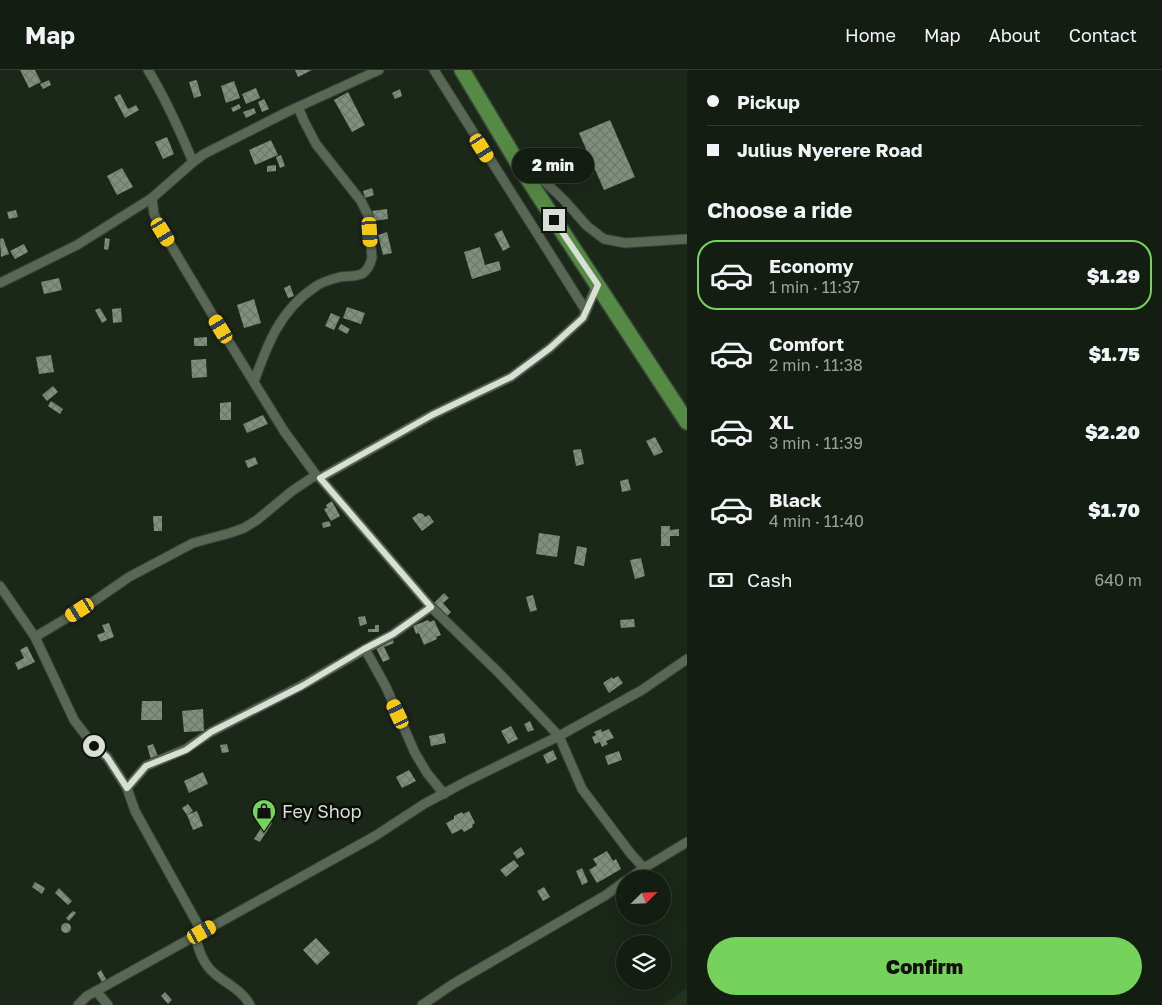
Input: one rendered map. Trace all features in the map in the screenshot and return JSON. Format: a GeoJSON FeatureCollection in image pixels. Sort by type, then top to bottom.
{"type":"FeatureCollection","features":[{"type":"Feature","properties":{"kind":"highway"},"geometry":{"type":"LineString","coordinates":[[462,70],[522,170],[687,422]]}},
{"type":"Feature","properties":{"kind":"street"},"geometry":{"type":"LineString","coordinates":[[148,70],[158,86],[193,162]]}},
{"type":"Feature","properties":{"kind":"street"},"geometry":{"type":"LineString","coordinates":[[0,284],[77,245],[152,198],[204,154],[298,107],[379,70]]}},
{"type":"Feature","properties":{"kind":"street"},"geometry":{"type":"LineString","coordinates":[[434,70],[586,311]]}},
{"type":"Feature","properties":{"kind":"street"},"geometry":{"type":"LineString","coordinates":[[254,382],[268,343],[278,323],[292,307],[316,286],[340,277],[353,277],[366,271],[372,258],[368,215],[361,201],[316,144],[298,107]]}},
{"type":"Feature","properties":{"kind":"street"},"geometry":{"type":"LineString","coordinates":[[522,170],[544,181],[587,226],[604,239],[625,243],[687,239]]}},
{"type":"Feature","properties":{"kind":"street"},"geometry":{"type":"LineString","coordinates":[[152,198],[154,214]]}},
{"type":"Feature","properties":{"kind":"street"},"geometry":{"type":"LineString","coordinates":[[140,205],[151,209],[163,232],[284,431],[318,477],[431,607],[497,671],[559,736],[582,789],[631,854],[644,868]]}},
{"type":"Feature","properties":{"kind":"street"},"geometry":{"type":"LineString","coordinates":[[35,637],[87,606],[128,577],[193,543],[230,533],[251,524],[292,492],[318,477],[432,415],[511,377],[550,348],[583,318],[598,285]]}},
{"type":"Feature","properties":{"kind":"street"},"geometry":{"type":"LineString","coordinates":[[0,586],[3,596],[35,637],[74,720],[94,746],[107,757],[127,788],[135,811],[198,934],[200,956],[214,974],[232,985],[250,1005]]}},
{"type":"Feature","properties":{"kind":"street"},"geometry":{"type":"LineString","coordinates":[[127,788],[146,766],[186,750],[211,732],[302,686],[393,634],[431,607]]}},
{"type":"Feature","properties":{"kind":"street"},"geometry":{"type":"LineString","coordinates":[[364,649],[386,687],[415,753],[427,773],[444,794]]}},
{"type":"Feature","properties":{"kind":"street"},"geometry":{"type":"LineString","coordinates":[[78,1005],[96,991],[375,836],[467,780],[559,736],[642,690],[687,659]]}},
{"type":"Feature","properties":{"kind":"street"},"geometry":{"type":"LineString","coordinates":[[641,870],[687,842]]}},
{"type":"Feature","properties":{"kind":"street"},"geometry":{"type":"LineString","coordinates":[[422,1005],[453,984],[616,888]]}},
{"type":"Feature","properties":{"kind":"street"},"geometry":{"type":"LineString","coordinates":[[96,991],[108,1005]]}},
{"type":"Feature","properties":{"kind":"shaded area"},"geometry":{"type":"Polygon","coordinates":[[[687,988],[687,1005],[662,1005],[687,988]]]}},
{"type":"Feature","properties":{"kind":"building"},"geometry":{"type":"Polygon","coordinates":[[[20,70],[35,70],[41,82],[29,88],[20,70]]]}},
{"type":"Feature","properties":{"kind":"building"},"geometry":{"type":"Polygon","coordinates":[[[295,70],[312,70],[298,77],[295,70]]]}},
{"type":"Feature","properties":{"kind":"building"},"geometry":{"type":"Polygon","coordinates":[[[49,80],[51,85],[43,89],[40,84],[49,80]]]}},
{"type":"Feature","properties":{"kind":"building"},"geometry":{"type":"Polygon","coordinates":[[[196,80],[201,96],[194,98],[189,82],[196,80]]]}},
{"type":"Feature","properties":{"kind":"building"},"geometry":{"type":"Polygon","coordinates":[[[234,81],[240,98],[226,103],[221,86],[234,81]]]}},
{"type":"Feature","properties":{"kind":"building"},"geometry":{"type":"Polygon","coordinates":[[[256,88],[260,98],[246,104],[242,94],[256,88]]]}},
{"type":"Feature","properties":{"kind":"building"},"geometry":{"type":"Polygon","coordinates":[[[400,89],[402,96],[395,99],[392,93],[400,89]]]}},
{"type":"Feature","properties":{"kind":"building"},"geometry":{"type":"Polygon","coordinates":[[[348,92],[365,125],[352,132],[334,100],[348,92]]]}},
{"type":"Feature","properties":{"kind":"building"},"geometry":{"type":"Polygon","coordinates":[[[120,94],[128,109],[136,105],[139,110],[125,118],[114,97],[120,94]]]}},
{"type":"Feature","properties":{"kind":"building"},"geometry":{"type":"Polygon","coordinates":[[[264,99],[269,109],[262,112],[258,102],[264,99]]]}},
{"type":"Feature","properties":{"kind":"building"},"geometry":{"type":"Polygon","coordinates":[[[239,104],[241,108],[233,112],[231,108],[239,104]]]}},
{"type":"Feature","properties":{"kind":"building"},"geometry":{"type":"Polygon","coordinates":[[[254,108],[256,113],[246,118],[243,112],[254,108]]]}},
{"type":"Feature","properties":{"kind":"building"},"geometry":{"type":"Polygon","coordinates":[[[610,120],[635,177],[604,190],[579,133],[610,120]]]}},
{"type":"Feature","properties":{"kind":"building"},"geometry":{"type":"Polygon","coordinates":[[[167,137],[174,154],[163,159],[155,142],[167,137]]]}},
{"type":"Feature","properties":{"kind":"building"},"geometry":{"type":"Polygon","coordinates":[[[271,140],[278,155],[255,165],[249,150],[271,140]]]}},
{"type":"Feature","properties":{"kind":"building"},"geometry":{"type":"Polygon","coordinates":[[[281,155],[285,166],[280,168],[276,157],[281,155]]]}},
{"type":"Feature","properties":{"kind":"building"},"geometry":{"type":"Polygon","coordinates":[[[276,165],[276,171],[267,172],[267,166],[276,165]]]}},
{"type":"Feature","properties":{"kind":"building"},"geometry":{"type":"Polygon","coordinates":[[[122,168],[133,187],[117,195],[107,176],[122,168]]]}},
{"type":"Feature","properties":{"kind":"building"},"geometry":{"type":"Polygon","coordinates":[[[372,188],[374,195],[365,198],[363,191],[372,188]]]}},
{"type":"Feature","properties":{"kind":"building"},"geometry":{"type":"Polygon","coordinates":[[[387,209],[388,219],[373,221],[372,211],[387,209]]]}},
{"type":"Feature","properties":{"kind":"building"},"geometry":{"type":"Polygon","coordinates":[[[16,210],[18,217],[9,219],[7,212],[16,210]]]}},
{"type":"Feature","properties":{"kind":"building"},"geometry":{"type":"Polygon","coordinates":[[[502,230],[510,247],[503,251],[494,234],[502,230]]]}},
{"type":"Feature","properties":{"kind":"building"},"geometry":{"type":"Polygon","coordinates":[[[387,232],[392,253],[383,255],[378,235],[387,232]]]}},
{"type":"Feature","properties":{"kind":"building"},"geometry":{"type":"Polygon","coordinates":[[[3,238],[9,254],[1,257],[0,239],[3,238]]]}},
{"type":"Feature","properties":{"kind":"building"},"geometry":{"type":"Polygon","coordinates":[[[105,238],[110,239],[108,250],[104,249],[105,238]]]}},
{"type":"Feature","properties":{"kind":"building"},"geometry":{"type":"Polygon","coordinates":[[[24,244],[28,252],[15,259],[10,251],[24,244]]]}},
{"type":"Feature","properties":{"kind":"building"},"geometry":{"type":"Polygon","coordinates":[[[480,247],[485,265],[499,261],[501,270],[472,279],[464,252],[480,247]]]}},
{"type":"Feature","properties":{"kind":"building"},"geometry":{"type":"Polygon","coordinates":[[[59,278],[62,290],[44,294],[41,282],[59,278]]]}},
{"type":"Feature","properties":{"kind":"building"},"geometry":{"type":"Polygon","coordinates":[[[290,285],[294,296],[288,298],[284,288],[290,285]]]}},
{"type":"Feature","properties":{"kind":"building"},"geometry":{"type":"Polygon","coordinates":[[[254,299],[261,323],[244,328],[237,305],[254,299]]]}},
{"type":"Feature","properties":{"kind":"building"},"geometry":{"type":"Polygon","coordinates":[[[347,307],[365,313],[361,324],[343,318],[347,307]]]}},
{"type":"Feature","properties":{"kind":"building"},"geometry":{"type":"Polygon","coordinates":[[[100,308],[107,320],[102,323],[95,310],[100,308]]]}},
{"type":"Feature","properties":{"kind":"building"},"geometry":{"type":"Polygon","coordinates":[[[121,308],[122,322],[113,323],[112,309],[121,308]]]}},
{"type":"Feature","properties":{"kind":"building"},"geometry":{"type":"Polygon","coordinates":[[[331,313],[340,317],[334,330],[325,326],[331,313]]]}},
{"type":"Feature","properties":{"kind":"building"},"geometry":{"type":"Polygon","coordinates":[[[341,324],[350,329],[347,334],[338,329],[341,324]]]}},
{"type":"Feature","properties":{"kind":"building"},"geometry":{"type":"Polygon","coordinates":[[[207,337],[207,346],[194,346],[194,338],[207,337]]]}},
{"type":"Feature","properties":{"kind":"building"},"geometry":{"type":"Polygon","coordinates":[[[51,355],[54,372],[39,374],[36,357],[51,355]]]}},
{"type":"Feature","properties":{"kind":"building"},"geometry":{"type":"Polygon","coordinates":[[[206,359],[207,377],[192,378],[191,360],[206,359]]]}},
{"type":"Feature","properties":{"kind":"building"},"geometry":{"type":"Polygon","coordinates":[[[53,386],[58,392],[47,401],[42,395],[53,386]]]}},
{"type":"Feature","properties":{"kind":"building"},"geometry":{"type":"Polygon","coordinates":[[[51,401],[63,409],[60,414],[48,406],[51,401]]]}},
{"type":"Feature","properties":{"kind":"building"},"geometry":{"type":"Polygon","coordinates":[[[231,402],[231,420],[220,420],[220,403],[231,402]]]}},
{"type":"Feature","properties":{"kind":"building"},"geometry":{"type":"Polygon","coordinates":[[[263,415],[268,424],[247,433],[243,424],[263,415]]]}},
{"type":"Feature","properties":{"kind":"building"},"geometry":{"type":"Polygon","coordinates":[[[655,437],[663,452],[654,456],[646,441],[655,437]]]}},
{"type":"Feature","properties":{"kind":"building"},"geometry":{"type":"Polygon","coordinates":[[[581,449],[584,464],[576,466],[573,450],[581,449]]]}},
{"type":"Feature","properties":{"kind":"building"},"geometry":{"type":"Polygon","coordinates":[[[255,457],[258,464],[248,468],[245,461],[255,457]]]}},
{"type":"Feature","properties":{"kind":"building"},"geometry":{"type":"Polygon","coordinates":[[[628,479],[631,490],[622,492],[620,481],[628,479]]]}},
{"type":"Feature","properties":{"kind":"building"},"geometry":{"type":"Polygon","coordinates":[[[332,501],[340,516],[331,521],[324,509],[332,501]]]}},
{"type":"Feature","properties":{"kind":"building"},"geometry":{"type":"Polygon","coordinates":[[[419,513],[425,517],[429,515],[434,522],[422,531],[412,518],[419,513]]]}},
{"type":"Feature","properties":{"kind":"building"},"geometry":{"type":"Polygon","coordinates":[[[153,516],[162,516],[162,531],[154,531],[153,516]]]}},
{"type":"Feature","properties":{"kind":"building"},"geometry":{"type":"Polygon","coordinates":[[[329,521],[331,526],[323,528],[322,523],[329,521]]]}},
{"type":"Feature","properties":{"kind":"building"},"geometry":{"type":"Polygon","coordinates":[[[661,526],[670,526],[670,530],[679,529],[679,536],[670,536],[670,546],[661,546],[661,526]]]}},
{"type":"Feature","properties":{"kind":"building"},"geometry":{"type":"Polygon","coordinates":[[[539,533],[560,536],[557,557],[536,554],[539,533]]]}},
{"type":"Feature","properties":{"kind":"building"},"geometry":{"type":"Polygon","coordinates":[[[577,546],[587,548],[584,566],[574,564],[577,546]]]}},
{"type":"Feature","properties":{"kind":"building"},"geometry":{"type":"Polygon","coordinates":[[[641,558],[645,576],[635,579],[630,560],[641,558]]]}},
{"type":"Feature","properties":{"kind":"building"},"geometry":{"type":"Polygon","coordinates":[[[444,593],[449,598],[443,603],[451,612],[447,616],[434,603],[444,593]]]}},
{"type":"Feature","properties":{"kind":"building"},"geometry":{"type":"Polygon","coordinates":[[[533,595],[537,610],[530,612],[526,597],[533,595]]]}},
{"type":"Feature","properties":{"kind":"building"},"geometry":{"type":"Polygon","coordinates":[[[365,616],[367,624],[360,626],[358,617],[365,616]]]}},
{"type":"Feature","properties":{"kind":"building"},"geometry":{"type":"Polygon","coordinates":[[[634,619],[635,627],[621,628],[620,620],[634,619]]]}},
{"type":"Feature","properties":{"kind":"building"},"geometry":{"type":"Polygon","coordinates":[[[428,620],[430,622],[434,620],[441,635],[424,645],[419,633],[416,634],[413,626],[428,620]]]}},
{"type":"Feature","properties":{"kind":"building"},"geometry":{"type":"Polygon","coordinates":[[[109,623],[114,637],[100,642],[97,635],[105,632],[102,625],[109,623]]]}},
{"type":"Feature","properties":{"kind":"building"},"geometry":{"type":"Polygon","coordinates":[[[375,625],[379,625],[379,632],[368,632],[368,629],[375,629],[375,625]]]}},
{"type":"Feature","properties":{"kind":"building"},"geometry":{"type":"Polygon","coordinates":[[[392,638],[394,643],[384,647],[390,659],[383,662],[375,646],[392,638]]]}},
{"type":"Feature","properties":{"kind":"building"},"geometry":{"type":"Polygon","coordinates":[[[27,646],[35,662],[18,670],[15,663],[24,658],[20,650],[27,646]]]}},
{"type":"Feature","properties":{"kind":"building"},"geometry":{"type":"Polygon","coordinates":[[[618,676],[623,683],[609,693],[603,683],[612,677],[613,679],[618,676]]]}},
{"type":"Feature","properties":{"kind":"building"},"geometry":{"type":"Polygon","coordinates":[[[142,701],[162,701],[162,720],[141,720],[142,701]]]}},
{"type":"Feature","properties":{"kind":"building"},"geometry":{"type":"Polygon","coordinates":[[[203,709],[204,731],[184,732],[182,711],[203,709]]]}},
{"type":"Feature","properties":{"kind":"building"},"geometry":{"type":"Polygon","coordinates":[[[530,721],[534,730],[528,732],[524,724],[530,721]]]}},
{"type":"Feature","properties":{"kind":"building"},"geometry":{"type":"Polygon","coordinates":[[[511,726],[518,739],[508,744],[501,731],[511,726]]]}},
{"type":"Feature","properties":{"kind":"building"},"geometry":{"type":"Polygon","coordinates":[[[601,729],[602,732],[609,729],[614,738],[606,741],[608,744],[602,747],[600,742],[595,744],[592,737],[596,735],[594,732],[601,729]]]}},
{"type":"Feature","properties":{"kind":"building"},"geometry":{"type":"Polygon","coordinates":[[[444,733],[446,743],[431,746],[429,736],[444,733]]]}},
{"type":"Feature","properties":{"kind":"building"},"geometry":{"type":"Polygon","coordinates":[[[153,744],[158,756],[151,759],[147,746],[153,744]]]}},
{"type":"Feature","properties":{"kind":"building"},"geometry":{"type":"Polygon","coordinates":[[[227,744],[229,752],[222,753],[220,745],[227,744]]]}},
{"type":"Feature","properties":{"kind":"building"},"geometry":{"type":"Polygon","coordinates":[[[553,750],[557,759],[547,764],[543,755],[553,750]]]}},
{"type":"Feature","properties":{"kind":"building"},"geometry":{"type":"Polygon","coordinates":[[[619,751],[622,760],[608,765],[605,756],[619,751]]]}},
{"type":"Feature","properties":{"kind":"building"},"geometry":{"type":"Polygon","coordinates":[[[409,770],[416,781],[402,788],[396,777],[409,770]]]}},
{"type":"Feature","properties":{"kind":"building"},"geometry":{"type":"Polygon","coordinates":[[[203,772],[208,784],[189,793],[184,781],[203,772]]]}},
{"type":"Feature","properties":{"kind":"building"},"geometry":{"type":"Polygon","coordinates":[[[188,804],[193,811],[187,815],[182,808],[188,804]]]}},
{"type":"Feature","properties":{"kind":"building"},"geometry":{"type":"Polygon","coordinates":[[[197,811],[203,826],[193,830],[187,815],[197,811]]]}},
{"type":"Feature","properties":{"kind":"building"},"geometry":{"type":"Polygon","coordinates":[[[469,811],[475,823],[472,825],[473,827],[464,832],[462,829],[452,834],[446,823],[454,819],[454,816],[469,811]]]}},
{"type":"Feature","properties":{"kind":"building"},"geometry":{"type":"Polygon","coordinates":[[[267,819],[272,823],[260,842],[254,839],[267,819]]]}},
{"type":"Feature","properties":{"kind":"building"},"geometry":{"type":"Polygon","coordinates":[[[521,847],[525,854],[517,859],[513,853],[521,847]]]}},
{"type":"Feature","properties":{"kind":"building"},"geometry":{"type":"Polygon","coordinates":[[[607,851],[613,861],[616,859],[621,869],[616,870],[616,872],[597,883],[589,870],[597,865],[593,859],[607,851]]]}},
{"type":"Feature","properties":{"kind":"building"},"geometry":{"type":"Polygon","coordinates":[[[514,860],[519,866],[506,877],[500,870],[514,860]]]}},
{"type":"Feature","properties":{"kind":"building"},"geometry":{"type":"Polygon","coordinates":[[[582,868],[588,882],[582,885],[576,871],[582,868]]]}},
{"type":"Feature","properties":{"kind":"building"},"geometry":{"type":"Polygon","coordinates":[[[35,882],[45,888],[42,894],[32,887],[35,882]]]}},
{"type":"Feature","properties":{"kind":"building"},"geometry":{"type":"Polygon","coordinates":[[[544,887],[550,897],[543,901],[537,891],[544,887]]]}},
{"type":"Feature","properties":{"kind":"building"},"geometry":{"type":"Polygon","coordinates":[[[59,888],[72,901],[68,905],[55,893],[59,888]]]}},
{"type":"Feature","properties":{"kind":"building"},"geometry":{"type":"Polygon","coordinates":[[[73,911],[76,913],[69,921],[66,918],[73,911]]]}},
{"type":"Feature","properties":{"kind":"building"},"geometry":{"type":"Polygon","coordinates":[[[64,923],[68,923],[71,928],[70,932],[64,933],[61,930],[61,926],[64,923]]]}},
{"type":"Feature","properties":{"kind":"building"},"geometry":{"type":"Polygon","coordinates":[[[316,938],[330,953],[317,965],[303,950],[316,938]]]}},
{"type":"Feature","properties":{"kind":"building"},"geometry":{"type":"Polygon","coordinates":[[[101,970],[107,981],[103,984],[97,973],[101,970]]]}},
{"type":"Feature","properties":{"kind":"building"},"geometry":{"type":"Polygon","coordinates":[[[165,992],[172,1000],[168,1004],[161,996],[165,992]]]}},
{"type":"Feature","properties":{"kind":"place","name":"Fey Shop"},"geometry":{"type":"Point","coordinates":[264,832]}},
{"type":"Feature","properties":{"kind":"route"},"geometry":{"type":"LineString","coordinates":[[94,746],[107,757],[127,788],[146,766],[186,750],[211,732],[302,686],[393,634],[431,607],[320,478],[432,415],[511,377],[550,348],[583,318],[598,285],[554,220]]}}]}
